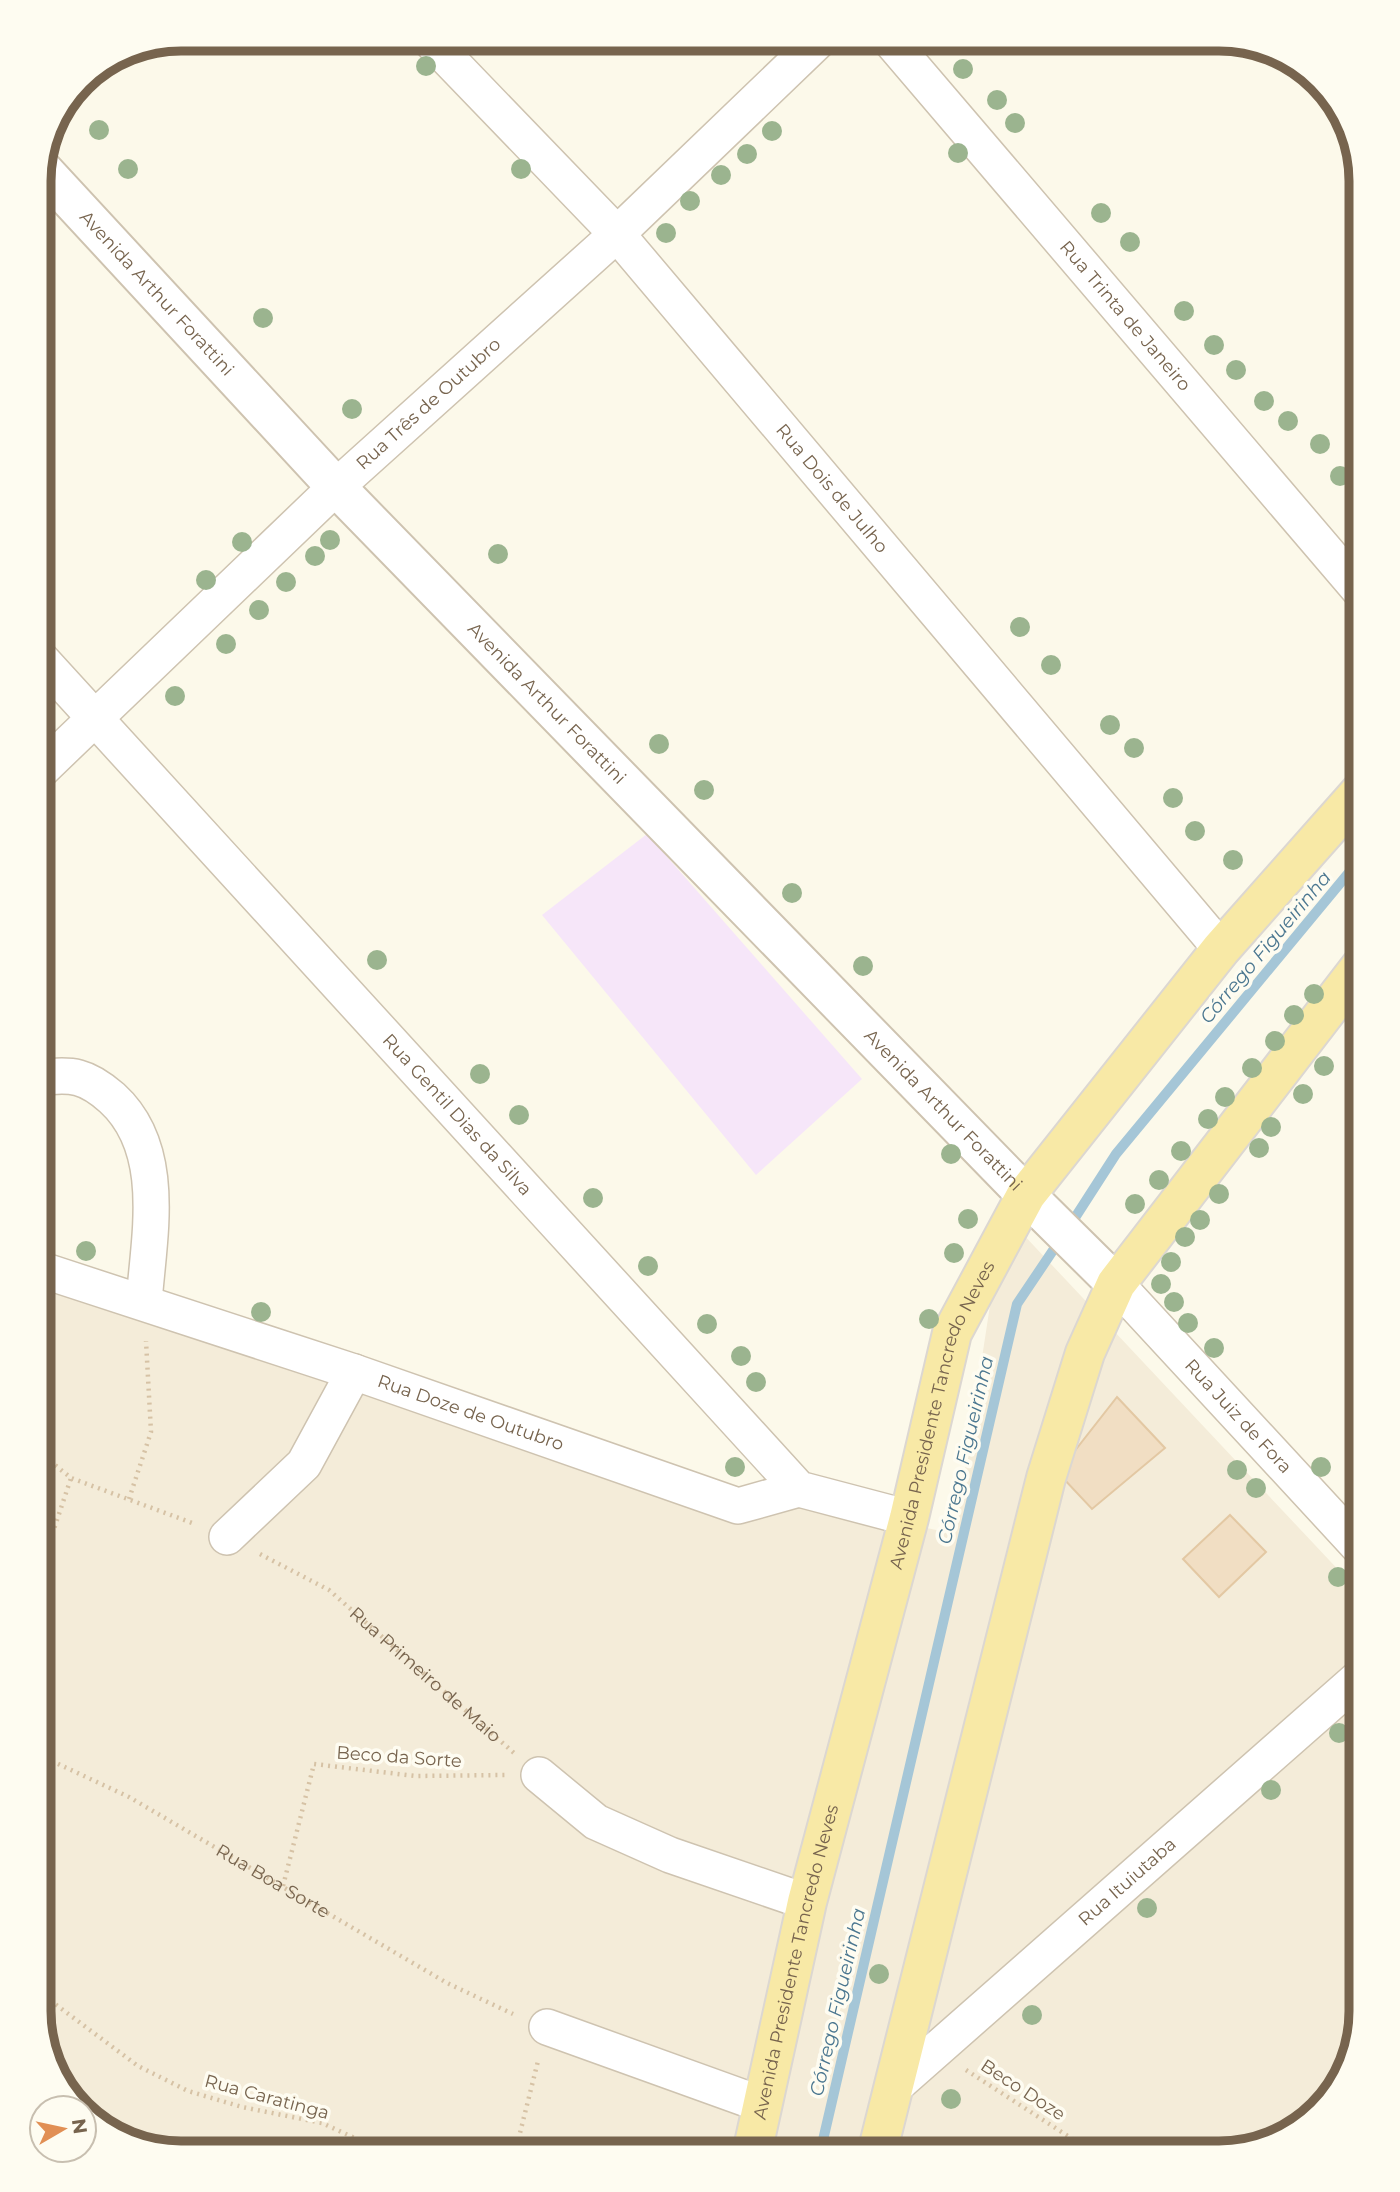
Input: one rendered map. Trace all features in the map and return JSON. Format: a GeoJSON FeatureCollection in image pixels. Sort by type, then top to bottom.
{"type":"FeatureCollection","features":[{"type":"Feature","properties":{"kind":"main road","name":"Avenida Presidente Tancredo Neves"},"geometry":{"type":"LineString","coordinates":[[754,2141],[807,1902],[909,1518],[953,1333],[1026,1195],[1221,948],[1349,805]]}},
{"type":"Feature","properties":{"kind":"main road"},"geometry":{"type":"LineString","coordinates":[[880,2141],[1046,1479],[1085,1353],[1116,1284],[1349,983]]}},
{"type":"Feature","properties":{"kind":"street","name":"Rua Dois de Julho"},"geometry":{"type":"LineString","coordinates":[[441,51],[617,234],[1221,948]]}},
{"type":"Feature","properties":{"kind":"street","name":"Rua Três de Outubro"},"geometry":{"type":"LineString","coordinates":[[51,760],[336,488],[617,234],[808,51]]}},
{"type":"Feature","properties":{"kind":"street","name":"Rua Trinta de Janeiro"},"geometry":{"type":"LineString","coordinates":[[899,51],[1349,577]]}},
{"type":"Feature","properties":{"kind":"street","name":"Avenida Arthur Forattini"},"geometry":{"type":"LineString","coordinates":[[51,179],[336,488],[1116,1284]]}},
{"type":"Feature","properties":{"kind":"street","name":"Rua Gentil Dias da Silva"},"geometry":{"type":"LineString","coordinates":[[51,670],[799,1489]]}},
{"type":"Feature","properties":{"kind":"street"},"geometry":{"type":"LineString","coordinates":[[51,1078],[78,1077],[94,1082],[132,1120],[145,1147],[150,1172],[144,1302]]}},
{"type":"Feature","properties":{"kind":"street","name":"Rua Doze de Outubro"},"geometry":{"type":"LineString","coordinates":[[51,1273],[354,1372],[738,1506],[799,1489]]}},
{"type":"Feature","properties":{"kind":"street","name":"Rua Juiz de Fora"},"geometry":{"type":"LineString","coordinates":[[1116,1284],[1349,1535]]}},
{"type":"Feature","properties":{"kind":"street"},"geometry":{"type":"LineString","coordinates":[[227,1537],[304,1464],[354,1372]]}},
{"type":"Feature","properties":{"kind":"street"},"geometry":{"type":"LineString","coordinates":[[799,1489],[909,1518]]}},
{"type":"Feature","properties":{"kind":"street","name":"Rua Ituiutaba"},"geometry":{"type":"LineString","coordinates":[[893,2088],[1349,1687]]}},
{"type":"Feature","properties":{"kind":"street"},"geometry":{"type":"LineString","coordinates":[[539,1775],[596,1822],[670,1855],[807,1902]]}},
{"type":"Feature","properties":{"kind":"street"},"geometry":{"type":"LineString","coordinates":[[547,2026],[761,2104]]}},
{"type":"Feature","properties":{"kind":"path"},"geometry":{"type":"LineString","coordinates":[[129,1499],[151,1432],[144,1302]]}},
{"type":"Feature","properties":{"kind":"path","name":"Rua Primeiro de Maio"},"geometry":{"type":"LineString","coordinates":[[51,1462],[71,1478],[227,1537],[329,1590],[539,1775]]}},
{"type":"Feature","properties":{"kind":"path"},"geometry":{"type":"LineString","coordinates":[[51,1536],[71,1478]]}},
{"type":"Feature","properties":{"kind":"path","name":"Rua Boa Sorte"},"geometry":{"type":"LineString","coordinates":[[51,1761],[129,1797],[447,1983],[504,2011]]}},
{"type":"Feature","properties":{"kind":"path","name":"Beco da Sorte"},"geometry":{"type":"LineString","coordinates":[[283,1886],[314,1764],[415,1776],[482,1775]]}},
{"type":"Feature","properties":{"kind":"path","name":"Rua Caratinga"},"geometry":{"type":"LineString","coordinates":[[51,2002],[138,2066],[188,2091],[242,2107],[322,2123],[361,2141]]}},
{"type":"Feature","properties":{"kind":"path"},"geometry":{"type":"LineString","coordinates":[[518,2141],[547,2026]]}},
{"type":"Feature","properties":{"kind":"path","name":"Beco Doze"},"geometry":{"type":"LineString","coordinates":[[937,2050],[1074,2141]]}},
{"type":"Feature","properties":{"kind":"shaded area"},"geometry":{"type":"Polygon","coordinates":[[[647,834],[862,1079],[756,1175],[542,915],[647,834]]]}},
{"type":"Feature","properties":{"kind":"shaded area"},"geometry":{"type":"Polygon","coordinates":[[[1004,1214],[1349,1581],[1348,2028],[1336,2069],[1317,2097],[1305,2109],[1277,2128],[1253,2137],[1219,2141],[172,2141],[155,2139],[123,2128],[98,2111],[98,2094],[81,2094],[64,2069],[55,2045],[51,2011],[51,1283],[705,1506],[786,1498],[955,1534],[1004,1214]]]}},
{"type":"Feature","properties":{"kind":"building"},"geometry":{"type":"Polygon","coordinates":[[[1117,1397],[1165,1448],[1092,1509],[1062,1477],[1070,1457],[1117,1397]]]}},
{"type":"Feature","properties":{"kind":"building"},"geometry":{"type":"Polygon","coordinates":[[[1230,1515],[1266,1552],[1219,1597],[1183,1559],[1230,1515]]]}},
{"type":"Feature","properties":{"kind":"waterway","name":"Córrego Figueirinha"},"geometry":{"type":"LineString","coordinates":[[1069,1227],[1116,1154],[1349,872]]}},
{"type":"Feature","properties":{"kind":"waterway","name":"Córrego Figueirinha"},"geometry":{"type":"LineString","coordinates":[[823,2141],[1017,1304],[1060,1240]]}}]}
